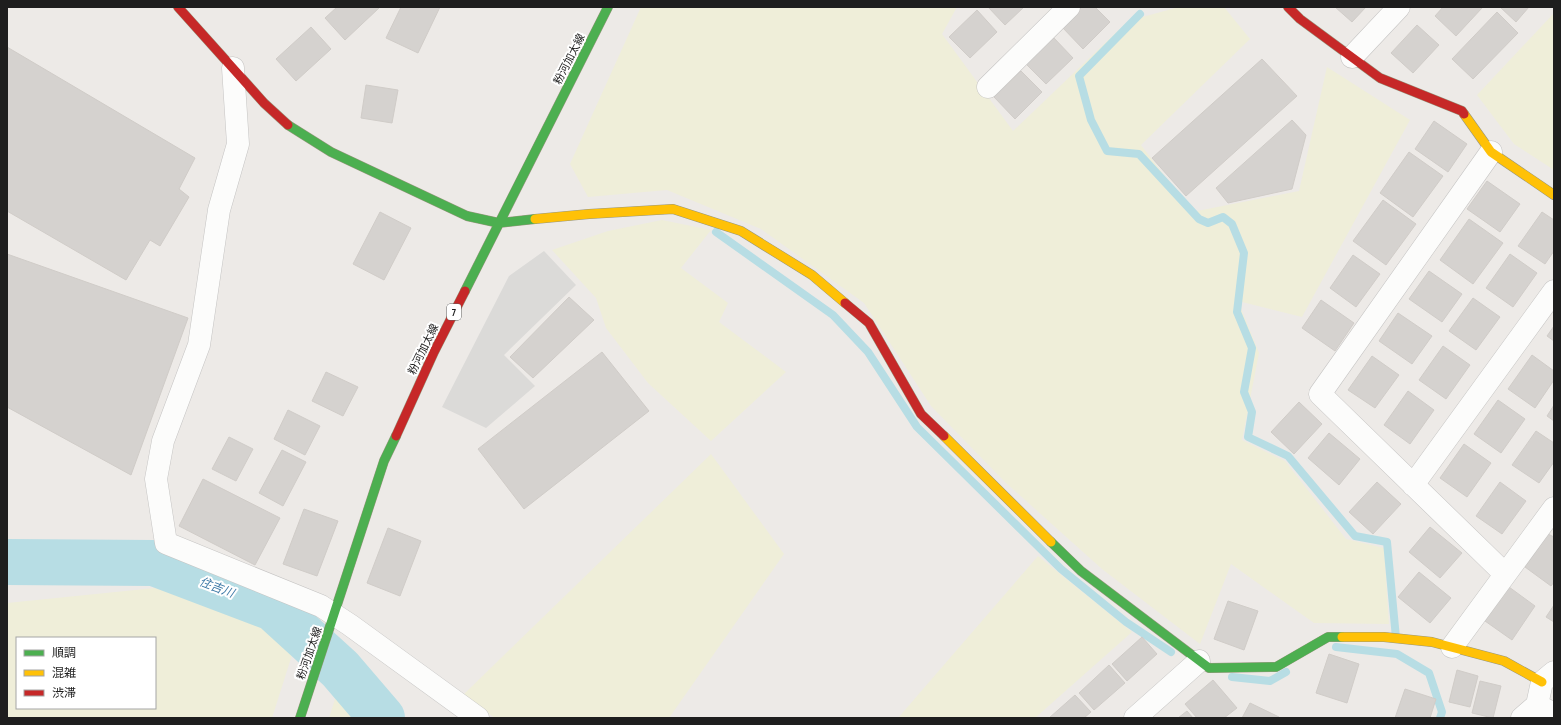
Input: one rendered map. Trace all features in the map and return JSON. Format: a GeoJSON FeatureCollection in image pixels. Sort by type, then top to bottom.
{"type":"FeatureCollection","features":[{"type":"Feature","properties":{"kind":"street"},"geometry":{"type":"LineString","coordinates":[[178,7],[264,103],[293,129],[331,152],[467,216],[500,223],[589,214],[673,209],[741,231],[812,275],[869,323],[921,414],[1081,571],[1209,668],[1276,667],[1328,637],[1384,638],[1432,642],[1504,661],[1548,677],[1538,712]]}},
{"type":"Feature","properties":{"kind":"street","name":"粉河加太線"},"geometry":{"type":"LineString","coordinates":[[300,718],[384,461],[434,352],[608,7]]}},
{"type":"Feature","properties":{"kind":"street"},"geometry":{"type":"LineString","coordinates":[[988,87],[1069,7]]}},
{"type":"Feature","properties":{"kind":"street"},"geometry":{"type":"LineString","coordinates":[[1352,57],[1400,7]]}},
{"type":"Feature","properties":{"kind":"street"},"geometry":{"type":"LineString","coordinates":[[1298,11],[1352,57],[1380,78],[1462,111],[1491,152],[1554,195]]}},
{"type":"Feature","properties":{"kind":"street"},"geometry":{"type":"LineString","coordinates":[[233,68],[238,144],[219,210],[199,345],[163,442],[156,479],[166,543],[321,606],[332,622],[478,718]]}},
{"type":"Feature","properties":{"kind":"street"},"geometry":{"type":"LineString","coordinates":[[1491,152],[1320,394],[1506,574]]}},
{"type":"Feature","properties":{"kind":"street"},"geometry":{"type":"LineString","coordinates":[[1413,485],[1554,291]]}},
{"type":"Feature","properties":{"kind":"street"},"geometry":{"type":"LineString","coordinates":[[1452,647],[1554,508]]}},
{"type":"Feature","properties":{"kind":"street"},"geometry":{"type":"LineString","coordinates":[[1136,718],[1200,661]]}},
{"type":"Feature","properties":{"kind":"shaded area"},"geometry":{"type":"Polygon","coordinates":[[[544,251],[576,285],[504,355],[535,386],[486,428],[442,407],[509,276],[544,251]]]}},
{"type":"Feature","properties":{"kind":"green space"},"geometry":{"type":"Polygon","coordinates":[[[641,7],[957,7],[942,34],[1013,131],[1128,21],[1179,7],[1224,7],[1250,39],[1141,145],[1192,212],[1299,191],[1327,67],[1410,120],[1302,317],[1238,301],[1259,353],[1242,440],[1285,461],[1346,539],[1384,548],[1389,624],[1314,623],[1231,564],[1200,644],[1102,569],[1005,482],[931,406],[864,303],[761,229],[667,190],[588,197],[570,164],[641,7]]]}},
{"type":"Feature","properties":{"kind":"green space"},"geometry":{"type":"Polygon","coordinates":[[[1554,13],[1554,170],[1514,144],[1477,95],[1554,13]]]}},
{"type":"Feature","properties":{"kind":"green space"},"geometry":{"type":"Polygon","coordinates":[[[662,220],[711,230],[681,268],[728,303],[719,322],[786,372],[711,441],[648,383],[606,328],[596,298],[552,250],[608,231],[662,220]]]}},
{"type":"Feature","properties":{"kind":"green space"},"geometry":{"type":"Polygon","coordinates":[[[711,454],[784,554],[669,718],[495,718],[462,696],[711,454]]]}},
{"type":"Feature","properties":{"kind":"green space"},"geometry":{"type":"Polygon","coordinates":[[[1038,556],[1132,632],[1035,718],[898,718],[1038,556]]]}},
{"type":"Feature","properties":{"kind":"green space"},"geometry":{"type":"Polygon","coordinates":[[[155,588],[257,621],[292,655],[272,718],[7,718],[7,603],[155,588]]]}},
{"type":"Feature","properties":{"kind":"green space"},"geometry":{"type":"Polygon","coordinates":[[[337,693],[363,718],[329,718],[337,693]]]}},
{"type":"Feature","properties":{"kind":"building"},"geometry":{"type":"Polygon","coordinates":[[[337,7],[379,8],[345,40],[325,18],[337,7]]]}},
{"type":"Feature","properties":{"kind":"building"},"geometry":{"type":"Polygon","coordinates":[[[401,7],[440,7],[418,53],[386,38],[401,7]]]}},
{"type":"Feature","properties":{"kind":"building"},"geometry":{"type":"Polygon","coordinates":[[[988,7],[1024,7],[1005,25],[988,7]]]}},
{"type":"Feature","properties":{"kind":"building"},"geometry":{"type":"Polygon","coordinates":[[[1082,7],[1095,7],[1110,22],[1083,49],[1062,27],[1082,7]]]}},
{"type":"Feature","properties":{"kind":"building"},"geometry":{"type":"Polygon","coordinates":[[[1335,7],[1366,7],[1352,22],[1335,7]]]}},
{"type":"Feature","properties":{"kind":"building"},"geometry":{"type":"Polygon","coordinates":[[[1443,7],[1482,8],[1456,36],[1435,16],[1443,7]]]}},
{"type":"Feature","properties":{"kind":"building"},"geometry":{"type":"Polygon","coordinates":[[[1500,7],[1529,7],[1516,22],[1500,7]]]}},
{"type":"Feature","properties":{"kind":"building"},"geometry":{"type":"Polygon","coordinates":[[[977,10],[997,32],[970,58],[949,37],[977,10]]]}},
{"type":"Feature","properties":{"kind":"building"},"geometry":{"type":"Polygon","coordinates":[[[1497,12],[1518,33],[1473,79],[1452,59],[1497,12]]]}},
{"type":"Feature","properties":{"kind":"building"},"geometry":{"type":"Polygon","coordinates":[[[1417,25],[1439,45],[1413,73],[1391,53],[1417,25]]]}},
{"type":"Feature","properties":{"kind":"building"},"geometry":{"type":"Polygon","coordinates":[[[311,27],[331,49],[296,81],[276,59],[311,27]]]}},
{"type":"Feature","properties":{"kind":"building"},"geometry":{"type":"Polygon","coordinates":[[[1053,37],[1073,58],[1046,84],[1025,63],[1053,37]]]}},
{"type":"Feature","properties":{"kind":"building"},"geometry":{"type":"Polygon","coordinates":[[[7,47],[195,158],[179,189],[189,197],[160,246],[150,240],[126,280],[7,211],[7,47]]]}},
{"type":"Feature","properties":{"kind":"building"},"geometry":{"type":"Polygon","coordinates":[[[1262,59],[1297,96],[1186,196],[1152,158],[1262,59]]]}},
{"type":"Feature","properties":{"kind":"building"},"geometry":{"type":"Polygon","coordinates":[[[1021,71],[1042,92],[1015,119],[994,97],[1021,71]]]}},
{"type":"Feature","properties":{"kind":"building"},"geometry":{"type":"Polygon","coordinates":[[[366,85],[398,90],[392,123],[361,118],[366,85]]]}},
{"type":"Feature","properties":{"kind":"building"},"geometry":{"type":"Polygon","coordinates":[[[1292,120],[1306,135],[1292,189],[1228,203],[1216,188],[1292,120]]]}},
{"type":"Feature","properties":{"kind":"building"},"geometry":{"type":"Polygon","coordinates":[[[1434,121],[1467,144],[1448,172],[1415,149],[1434,121]]]}},
{"type":"Feature","properties":{"kind":"building"},"geometry":{"type":"Polygon","coordinates":[[[1409,152],[1443,176],[1413,217],[1380,193],[1409,152]]]}},
{"type":"Feature","properties":{"kind":"building"},"geometry":{"type":"Polygon","coordinates":[[[1487,181],[1520,204],[1500,232],[1467,209],[1487,181]]]}},
{"type":"Feature","properties":{"kind":"building"},"geometry":{"type":"Polygon","coordinates":[[[1383,200],[1416,224],[1386,265],[1353,241],[1383,200]]]}},
{"type":"Feature","properties":{"kind":"building"},"geometry":{"type":"Polygon","coordinates":[[[380,212],[411,228],[384,280],[353,264],[380,212]]]}},
{"type":"Feature","properties":{"kind":"building"},"geometry":{"type":"Polygon","coordinates":[[[1542,212],[1554,220],[1554,251],[1545,264],[1518,246],[1542,212]]]}},
{"type":"Feature","properties":{"kind":"building"},"geometry":{"type":"Polygon","coordinates":[[[1469,219],[1503,243],[1473,284],[1440,260],[1469,219]]]}},
{"type":"Feature","properties":{"kind":"building"},"geometry":{"type":"Polygon","coordinates":[[[7,254],[188,318],[131,475],[7,407],[7,254]]]}},
{"type":"Feature","properties":{"kind":"building"},"geometry":{"type":"Polygon","coordinates":[[[1510,254],[1537,273],[1513,307],[1486,288],[1510,254]]]}},
{"type":"Feature","properties":{"kind":"building"},"geometry":{"type":"Polygon","coordinates":[[[1353,255],[1380,274],[1356,307],[1330,288],[1353,255]]]}},
{"type":"Feature","properties":{"kind":"building"},"geometry":{"type":"Polygon","coordinates":[[[1429,271],[1462,294],[1442,322],[1409,299],[1429,271]]]}},
{"type":"Feature","properties":{"kind":"building"},"geometry":{"type":"Polygon","coordinates":[[[569,297],[594,320],[533,378],[510,357],[569,297]]]}},
{"type":"Feature","properties":{"kind":"building"},"geometry":{"type":"Polygon","coordinates":[[[1473,298],[1500,317],[1476,350],[1449,331],[1473,298]]]}},
{"type":"Feature","properties":{"kind":"building"},"geometry":{"type":"Polygon","coordinates":[[[1321,300],[1354,323],[1335,351],[1302,328],[1321,300]]]}},
{"type":"Feature","properties":{"kind":"building"},"geometry":{"type":"Polygon","coordinates":[[[1398,313],[1432,336],[1412,364],[1379,341],[1398,313]]]}},
{"type":"Feature","properties":{"kind":"building"},"geometry":{"type":"Polygon","coordinates":[[[1554,326],[1554,341],[1547,336],[1554,326]]]}},
{"type":"Feature","properties":{"kind":"building"},"geometry":{"type":"Polygon","coordinates":[[[1443,346],[1470,365],[1446,399],[1419,380],[1443,346]]]}},
{"type":"Feature","properties":{"kind":"building"},"geometry":{"type":"Polygon","coordinates":[[[602,352],[649,411],[524,509],[478,449],[602,352]]]}},
{"type":"Feature","properties":{"kind":"building"},"geometry":{"type":"Polygon","coordinates":[[[1532,355],[1554,371],[1554,380],[1535,408],[1508,389],[1532,355]]]}},
{"type":"Feature","properties":{"kind":"building"},"geometry":{"type":"Polygon","coordinates":[[[1372,356],[1399,375],[1375,408],[1348,390],[1372,356]]]}},
{"type":"Feature","properties":{"kind":"building"},"geometry":{"type":"Polygon","coordinates":[[[326,372],[358,387],[343,416],[312,401],[326,372]]]}},
{"type":"Feature","properties":{"kind":"building"},"geometry":{"type":"Polygon","coordinates":[[[1408,391],[1434,410],[1410,444],[1384,425],[1408,391]]]}},
{"type":"Feature","properties":{"kind":"building"},"geometry":{"type":"Polygon","coordinates":[[[1498,400],[1525,419],[1501,453],[1474,434],[1498,400]]]}},
{"type":"Feature","properties":{"kind":"building"},"geometry":{"type":"Polygon","coordinates":[[[1299,402],[1322,424],[1294,454],[1271,432],[1299,402]]]}},
{"type":"Feature","properties":{"kind":"building"},"geometry":{"type":"Polygon","coordinates":[[[1554,405],[1554,421],[1547,416],[1554,405]]]}},
{"type":"Feature","properties":{"kind":"building"},"geometry":{"type":"Polygon","coordinates":[[[288,410],[320,426],[305,455],[274,439],[288,410]]]}},
{"type":"Feature","properties":{"kind":"building"},"geometry":{"type":"Polygon","coordinates":[[[1536,431],[1554,443],[1554,462],[1539,483],[1512,465],[1536,431]]]}},
{"type":"Feature","properties":{"kind":"building"},"geometry":{"type":"Polygon","coordinates":[[[1329,433],[1360,459],[1339,485],[1308,458],[1329,433]]]}},
{"type":"Feature","properties":{"kind":"building"},"geometry":{"type":"Polygon","coordinates":[[[229,437],[253,449],[236,481],[212,469],[229,437]]]}},
{"type":"Feature","properties":{"kind":"building"},"geometry":{"type":"Polygon","coordinates":[[[1464,444],[1491,463],[1467,497],[1440,478],[1464,444]]]}},
{"type":"Feature","properties":{"kind":"building"},"geometry":{"type":"Polygon","coordinates":[[[282,450],[306,462],[283,506],[259,493],[282,450]]]}},
{"type":"Feature","properties":{"kind":"building"},"geometry":{"type":"Polygon","coordinates":[[[203,479],[280,518],[255,565],[179,526],[203,479]]]}},
{"type":"Feature","properties":{"kind":"building"},"geometry":{"type":"Polygon","coordinates":[[[1377,482],[1401,504],[1373,534],[1349,512],[1377,482]]]}},
{"type":"Feature","properties":{"kind":"building"},"geometry":{"type":"Polygon","coordinates":[[[1500,482],[1526,501],[1502,534],[1476,516],[1500,482]]]}},
{"type":"Feature","properties":{"kind":"building"},"geometry":{"type":"Polygon","coordinates":[[[304,509],[338,521],[317,576],[283,564],[304,509]]]}},
{"type":"Feature","properties":{"kind":"building"},"geometry":{"type":"Polygon","coordinates":[[[1430,527],[1462,553],[1440,578],[1409,552],[1430,527]]]}},
{"type":"Feature","properties":{"kind":"building"},"geometry":{"type":"Polygon","coordinates":[[[388,528],[421,541],[400,596],[367,583],[388,528]]]}},
{"type":"Feature","properties":{"kind":"building"},"geometry":{"type":"Polygon","coordinates":[[[1548,534],[1554,537],[1554,582],[1551,586],[1525,567],[1548,534]]]}},
{"type":"Feature","properties":{"kind":"building"},"geometry":{"type":"Polygon","coordinates":[[[1419,572],[1451,598],[1430,623],[1398,597],[1419,572]]]}},
{"type":"Feature","properties":{"kind":"building"},"geometry":{"type":"Polygon","coordinates":[[[1509,587],[1535,606],[1512,640],[1485,621],[1509,587]]]}},
{"type":"Feature","properties":{"kind":"building"},"geometry":{"type":"Polygon","coordinates":[[[1228,601],[1258,611],[1244,650],[1214,639],[1228,601]]]}},
{"type":"Feature","properties":{"kind":"building"},"geometry":{"type":"Polygon","coordinates":[[[1554,605],[1554,622],[1546,617],[1554,605]]]}},
{"type":"Feature","properties":{"kind":"building"},"geometry":{"type":"Polygon","coordinates":[[[1142,637],[1157,654],[1127,681],[1112,664],[1142,637]]]}},
{"type":"Feature","properties":{"kind":"building"},"geometry":{"type":"Polygon","coordinates":[[[1329,654],[1359,664],[1347,703],[1316,693],[1329,654]]]}},
{"type":"Feature","properties":{"kind":"building"},"geometry":{"type":"Polygon","coordinates":[[[1109,665],[1125,683],[1094,710],[1079,693],[1109,665]]]}},
{"type":"Feature","properties":{"kind":"building"},"geometry":{"type":"Polygon","coordinates":[[[1457,670],[1478,676],[1470,707],[1449,702],[1457,670]]]}},
{"type":"Feature","properties":{"kind":"building"},"geometry":{"type":"Polygon","coordinates":[[[1213,680],[1237,708],[1224,718],[1197,718],[1185,704],[1213,680]]]}},
{"type":"Feature","properties":{"kind":"building"},"geometry":{"type":"Polygon","coordinates":[[[1480,681],[1501,686],[1493,718],[1472,713],[1480,681]]]}},
{"type":"Feature","properties":{"kind":"building"},"geometry":{"type":"Polygon","coordinates":[[[1405,689],[1436,699],[1430,718],[1395,718],[1405,689]]]}},
{"type":"Feature","properties":{"kind":"building"},"geometry":{"type":"Polygon","coordinates":[[[1075,695],[1091,712],[1084,718],[1049,718],[1075,695]]]}},
{"type":"Feature","properties":{"kind":"building"},"geometry":{"type":"Polygon","coordinates":[[[1250,703],[1279,717],[1279,718],[1242,718],[1250,703]]]}},
{"type":"Feature","properties":{"kind":"building"},"geometry":{"type":"Polygon","coordinates":[[[1187,711],[1193,718],[1178,718],[1187,711]]]}},
{"type":"Feature","properties":{"kind":"waterway"},"geometry":{"type":"LineString","coordinates":[[1140,14],[1079,76],[1091,120],[1107,151],[1139,154],[1199,219],[1208,223],[1223,217],[1232,224],[1244,253],[1237,312],[1252,348],[1244,392],[1252,412],[1248,437],[1288,456],[1355,536],[1387,542],[1396,638]]}},
{"type":"Feature","properties":{"kind":"waterway"},"geometry":{"type":"LineString","coordinates":[[716,232],[833,315],[868,352],[917,427],[1061,569],[1126,622],[1171,652]]}},
{"type":"Feature","properties":{"kind":"waterway","name":"住吉川"},"geometry":{"type":"LineString","coordinates":[[7,562],[154,563],[273,608],[340,669],[382,718]]}},
{"type":"Feature","properties":{"kind":"waterway"},"geometry":{"type":"LineString","coordinates":[[1336,647],[1397,654],[1429,673],[1442,712],[1440,718]]}},
{"type":"Feature","properties":{"kind":"waterway"},"geometry":{"type":"LineString","coordinates":[[1232,677],[1270,681],[1286,672]]}},
{"type":"Feature","properties":{"kind":"traffic: fast"},"geometry":{"type":"LineString","coordinates":[[465,291],[608,7]]}},
{"type":"Feature","properties":{"kind":"traffic: fast"},"geometry":{"type":"LineString","coordinates":[[288,125],[331,152],[467,216],[499,223],[535,219]]}},
{"type":"Feature","properties":{"kind":"traffic: fast"},"geometry":{"type":"LineString","coordinates":[[300,718],[384,461],[396,436]]}},
{"type":"Feature","properties":{"kind":"traffic: fast"},"geometry":{"type":"LineString","coordinates":[[1051,542],[1081,571],[1209,668],[1276,667],[1328,637],[1342,637]]}},
{"type":"Feature","properties":{"kind":"traffic: slow"},"geometry":{"type":"LineString","coordinates":[[1464,114],[1491,152],[1554,195]]}},
{"type":"Feature","properties":{"kind":"traffic: slow"},"geometry":{"type":"LineString","coordinates":[[535,219],[673,209],[741,231],[812,275],[845,303]]}},
{"type":"Feature","properties":{"kind":"traffic: slow"},"geometry":{"type":"LineString","coordinates":[[944,436],[1051,542]]}},
{"type":"Feature","properties":{"kind":"traffic: slow"},"geometry":{"type":"LineString","coordinates":[[1342,637],[1384,637],[1432,642],[1504,661],[1542,682]]}},
{"type":"Feature","properties":{"kind":"traffic: jam"},"geometry":{"type":"LineString","coordinates":[[178,7],[264,103],[288,125]]}},
{"type":"Feature","properties":{"kind":"traffic: jam"},"geometry":{"type":"LineString","coordinates":[[1288,7],[1300,19],[1380,78],[1462,111],[1464,114]]}},
{"type":"Feature","properties":{"kind":"traffic: jam"},"geometry":{"type":"LineString","coordinates":[[396,436],[434,352],[465,291]]}},
{"type":"Feature","properties":{"kind":"traffic: jam"},"geometry":{"type":"LineString","coordinates":[[845,303],[869,323],[921,414],[944,436]]}}]}
